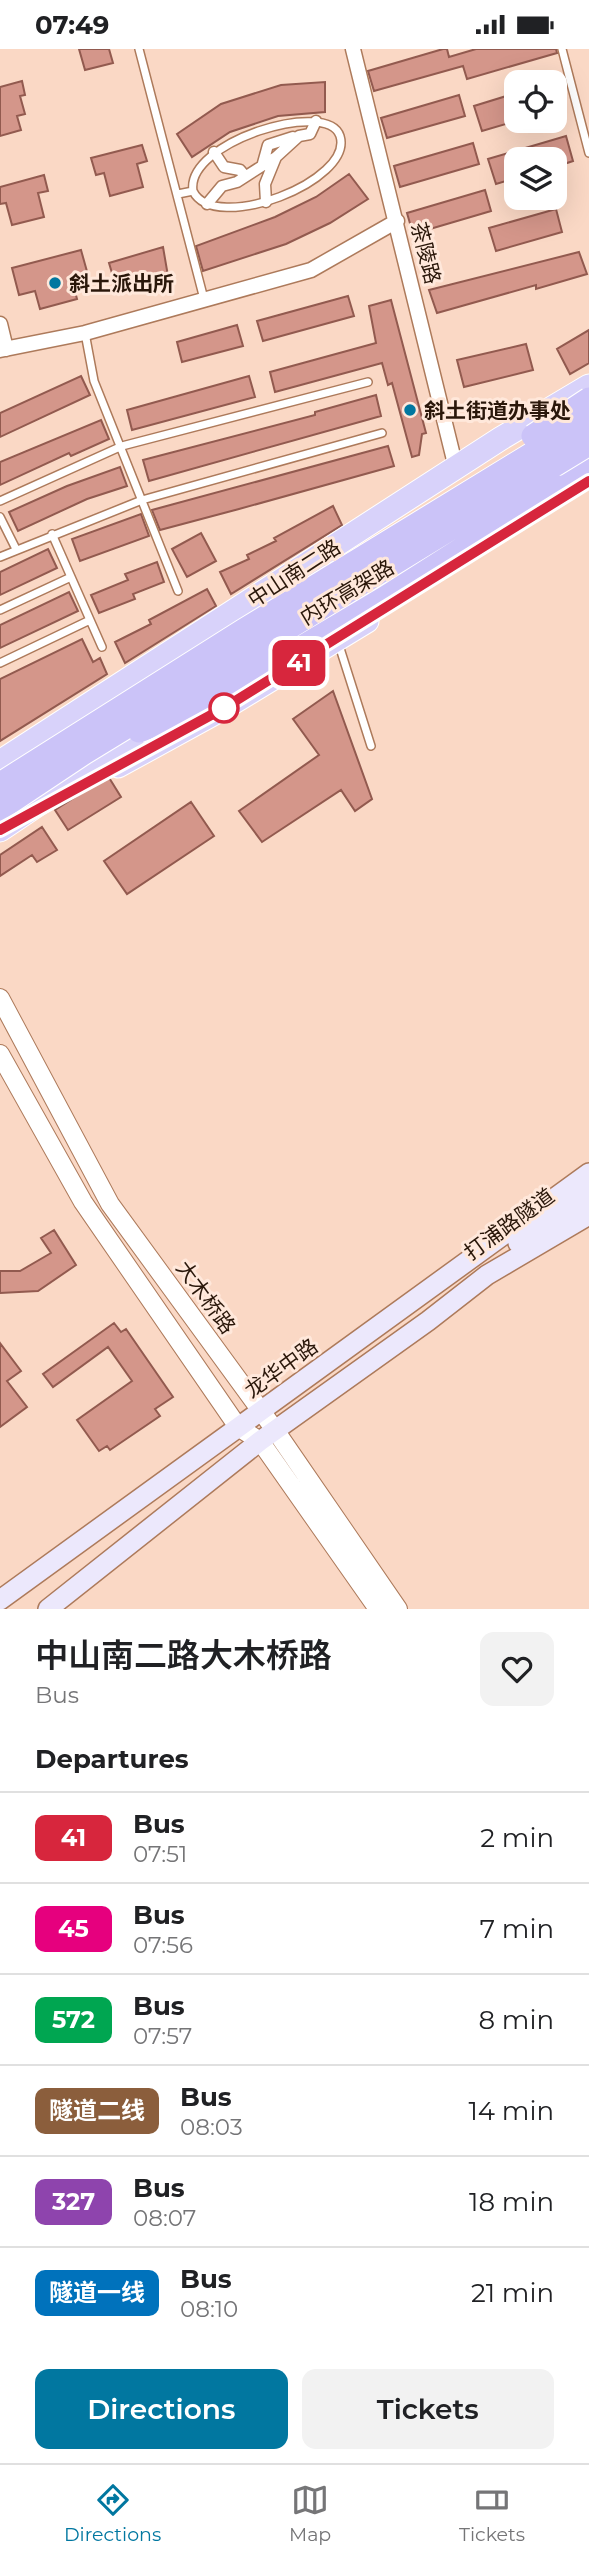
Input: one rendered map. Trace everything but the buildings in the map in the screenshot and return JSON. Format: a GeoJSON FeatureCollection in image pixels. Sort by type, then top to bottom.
{"type":"FeatureCollection","features":[{"type":"Feature","properties":{"kind":"highway"},"geometry":{"type":"LineString","coordinates":[[76,746],[208,638],[589,399]]}},
{"type":"Feature","properties":{"kind":"highway","name":"内环高架路"},"geometry":{"type":"LineString","coordinates":[[2,821],[76,746],[589,419]]}},
{"type":"Feature","properties":{"kind":"highway","name":"内环高架路"},"geometry":{"type":"LineString","coordinates":[[0,784],[76,746],[589,444]]}},
{"type":"Feature","properties":{"kind":"highway"},"geometry":{"type":"LineString","coordinates":[[76,746],[201,707],[383,599],[589,468]]}},
{"type":"Feature","properties":{"kind":"main road","name":"中山南二路"},"geometry":{"type":"LineString","coordinates":[[0,765],[456,468],[589,386]]}},
{"type":"Feature","properties":{"kind":"main road","name":"中山南二路"},"geometry":{"type":"LineString","coordinates":[[0,765],[271,621],[589,411]]}},
{"type":"Feature","properties":{"kind":"main road"},"geometry":{"type":"LineString","coordinates":[[2,821],[417,562],[589,468]]}},
{"type":"Feature","properties":{"kind":"main road"},"geometry":{"type":"LineString","coordinates":[[2,821],[50,805],[224,708],[589,481]]}},
{"type":"Feature","properties":{"kind":"main road","name":"龙华中路"},"geometry":{"type":"LineString","coordinates":[[0,1600],[589,1173]]}},
{"type":"Feature","properties":{"kind":"main road","name":"打浦路隧道"},"geometry":{"type":"LineString","coordinates":[[428,1321],[493,1260],[589,1195]]}},
{"type":"Feature","properties":{"kind":"main road"},"geometry":{"type":"LineString","coordinates":[[48,1609],[268,1436],[488,1275],[589,1215]]}},
{"type":"Feature","properties":{"kind":"street","name":"茶陵路"},"geometry":{"type":"LineString","coordinates":[[354,49],[456,468]]}},
{"type":"Feature","properties":{"kind":"street"},"geometry":{"type":"LineString","coordinates":[[262,163],[264,153],[273,141],[310,134],[316,121]]}},
{"type":"Feature","properties":{"kind":"street"},"geometry":{"type":"LineString","coordinates":[[207,204],[216,190],[276,157],[299,136]]}},
{"type":"Feature","properties":{"kind":"street"},"geometry":{"type":"LineString","coordinates":[[215,152],[224,167],[240,170],[245,176]]}},
{"type":"Feature","properties":{"kind":"street"},"geometry":{"type":"LineString","coordinates":[[266,202],[265,184],[276,157]]}},
{"type":"Feature","properties":{"kind":"street"},"geometry":{"type":"LineString","coordinates":[[0,324],[3,350],[85,333],[311,269],[397,221]]}},
{"type":"Feature","properties":{"kind":"street","name":"大木桥路"},"geometry":{"type":"LineString","coordinates":[[0,998],[110,1204],[260,1411],[268,1436],[378,1609]]}},
{"type":"Feature","properties":{"kind":"street","name":"大木桥路"},"geometry":{"type":"LineString","coordinates":[[0,1053],[83,1202],[238,1427],[268,1436],[398,1609]]}},
{"type":"Feature","properties":{"kind":"lane"},"geometry":{"type":"LineString","coordinates":[[138,49],[204,299]]}},
{"type":"Feature","properties":{"kind":"lane"},"geometry":{"type":"LineString","coordinates":[[562,49],[589,153]]}},
{"type":"Feature","properties":{"kind":"lane"},"geometry":{"type":"LineString","coordinates":[[316,121],[333,125],[340,134],[341,143],[336,158],[299,189],[266,202],[243,207],[207,204],[196,197],[191,181],[196,169],[215,152],[273,127],[316,121]]}},
{"type":"Feature","properties":{"kind":"lane"},"geometry":{"type":"LineString","coordinates":[[178,194],[193,191]]}},
{"type":"Feature","properties":{"kind":"lane"},"geometry":{"type":"LineString","coordinates":[[85,333],[94,381],[178,591]]}},
{"type":"Feature","properties":{"kind":"lane"},"geometry":{"type":"LineString","coordinates":[[0,501],[122,446],[368,382]]}},
{"type":"Feature","properties":{"kind":"lane"},"geometry":{"type":"LineString","coordinates":[[0,557],[142,500],[382,433]]}},
{"type":"Feature","properties":{"kind":"lane"},"geometry":{"type":"LineString","coordinates":[[0,517],[16,549]]}},
{"type":"Feature","properties":{"kind":"lane"},"geometry":{"type":"LineString","coordinates":[[52,534],[102,647]]}},
{"type":"Feature","properties":{"kind":"lane"},"geometry":{"type":"LineString","coordinates":[[0,610],[71,577]]}},
{"type":"Feature","properties":{"kind":"lane"},"geometry":{"type":"LineString","coordinates":[[317,589],[338,639],[370,746]]}},
{"type":"Feature","properties":{"kind":"lane"},"geometry":{"type":"LineString","coordinates":[[0,663],[90,620]]}},
{"type":"Feature","properties":{"kind":"bus line","name":"41"},"geometry":{"type":"LineString","coordinates":[[0,830],[224,708],[589,481]]}},
{"type":"Feature","properties":{"kind":"place","name":"斜土派出所"},"geometry":{"type":"Point","coordinates":[55,283]}},
{"type":"Feature","properties":{"kind":"place","name":"斜土街道办事处"},"geometry":{"type":"Point","coordinates":[410,410]}}]}
